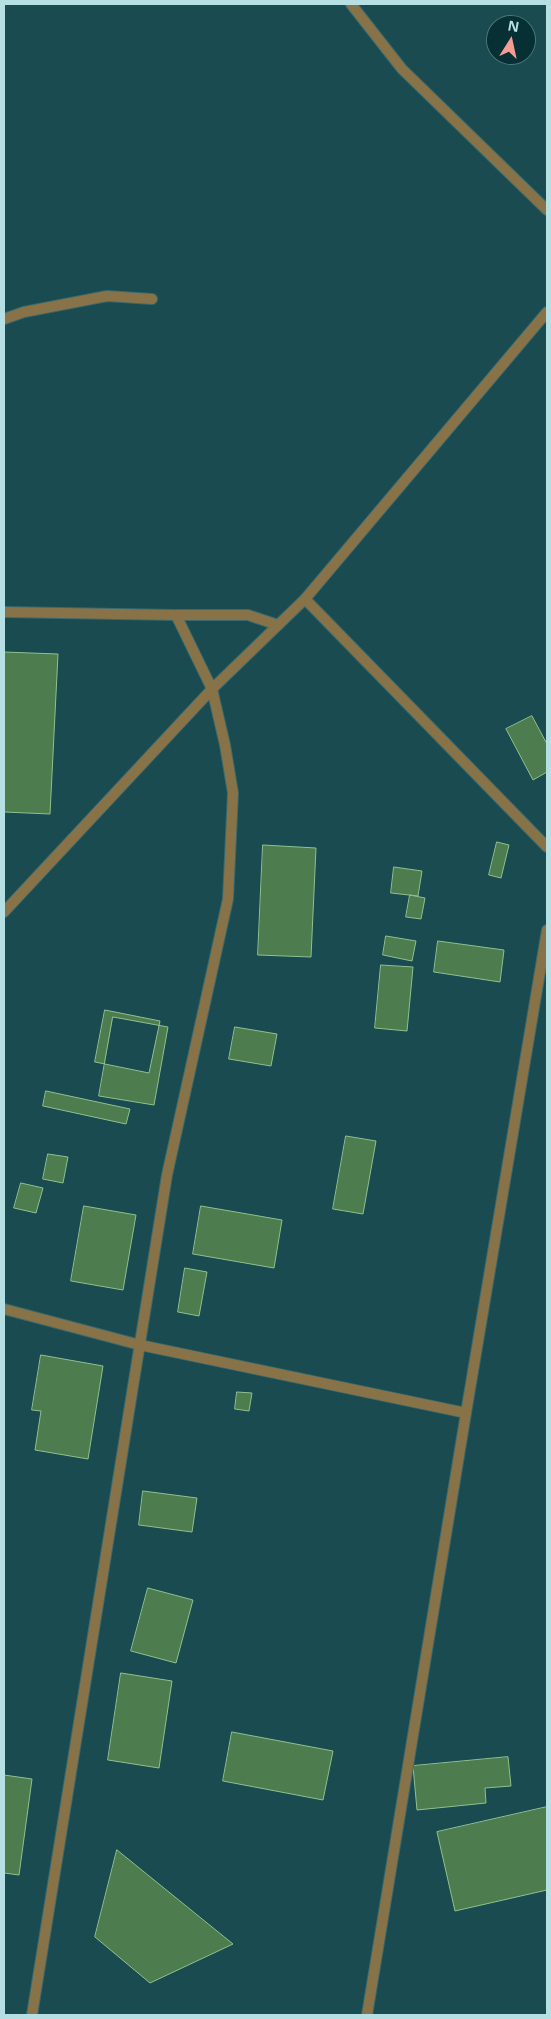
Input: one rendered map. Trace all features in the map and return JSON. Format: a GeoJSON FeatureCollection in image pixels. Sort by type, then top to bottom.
{"type":"FeatureCollection","features":[{"type":"Feature","properties":{"kind":"street"},"geometry":{"type":"LineString","coordinates":[[351,4],[402,69],[547,210]]}},
{"type":"Feature","properties":{"kind":"street"},"geometry":{"type":"LineString","coordinates":[[4,319],[24,312],[107,296],[152,299]]}},
{"type":"Feature","properties":{"kind":"street"},"geometry":{"type":"LineString","coordinates":[[4,912],[212,689],[305,599],[547,312]]}},
{"type":"Feature","properties":{"kind":"street"},"geometry":{"type":"LineString","coordinates":[[305,599],[547,847]]}},
{"type":"Feature","properties":{"kind":"street"},"geometry":{"type":"LineString","coordinates":[[4,612],[248,615],[278,625]]}},
{"type":"Feature","properties":{"kind":"street"},"geometry":{"type":"LineString","coordinates":[[32,2015],[167,1175],[228,899],[233,792],[225,745],[212,689],[176,615]]}},
{"type":"Feature","properties":{"kind":"street"},"geometry":{"type":"LineString","coordinates":[[367,2015],[547,930]]}},
{"type":"Feature","properties":{"kind":"street"},"geometry":{"type":"LineString","coordinates":[[4,1309],[140,1345],[466,1413]]}},
{"type":"Feature","properties":{"kind":"building"},"geometry":{"type":"Polygon","coordinates":[[[4,652],[58,654],[50,814],[4,812],[4,652]]]}},
{"type":"Feature","properties":{"kind":"building"},"geometry":{"type":"Polygon","coordinates":[[[532,716],[547,744],[547,772],[533,780],[506,729],[532,716]]]}},
{"type":"Feature","properties":{"kind":"building"},"geometry":{"type":"Polygon","coordinates":[[[497,842],[509,845],[501,878],[489,875],[497,842]]]}},
{"type":"Feature","properties":{"kind":"building"},"geometry":{"type":"Polygon","coordinates":[[[263,845],[316,848],[311,957],[258,955],[263,845]]]}},
{"type":"Feature","properties":{"kind":"building"},"geometry":{"type":"Polygon","coordinates":[[[394,867],[422,871],[418,896],[391,893],[394,867]]]}},
{"type":"Feature","properties":{"kind":"building"},"geometry":{"type":"Polygon","coordinates":[[[410,895],[425,898],[421,919],[406,917],[410,895]]]}},
{"type":"Feature","properties":{"kind":"building"},"geometry":{"type":"Polygon","coordinates":[[[386,936],[416,941],[412,961],[383,955],[386,936]]]}},
{"type":"Feature","properties":{"kind":"building"},"geometry":{"type":"Polygon","coordinates":[[[438,941],[504,950],[500,982],[434,972],[438,941]]]}},
{"type":"Feature","properties":{"kind":"building"},"geometry":{"type":"Polygon","coordinates":[[[381,965],[413,967],[407,1031],[375,1028],[381,965]]]}},
{"type":"Feature","properties":{"kind":"building"},"geometry":{"type":"Polygon","coordinates":[[[105,1010],[160,1021],[149,1073],[95,1062],[105,1010]]]}},
{"type":"Feature","properties":{"kind":"building"},"geometry":{"type":"Polygon","coordinates":[[[113,1017],[168,1027],[154,1105],[99,1096],[113,1017]]]}},
{"type":"Feature","properties":{"kind":"building"},"geometry":{"type":"Polygon","coordinates":[[[235,1027],[277,1034],[271,1066],[229,1059],[235,1027]]]}},
{"type":"Feature","properties":{"kind":"building"},"geometry":{"type":"Polygon","coordinates":[[[46,1091],[130,1109],[126,1124],[43,1106],[46,1091]]]}},
{"type":"Feature","properties":{"kind":"building"},"geometry":{"type":"Polygon","coordinates":[[[346,1136],[376,1141],[363,1214],[333,1209],[346,1136]]]}},
{"type":"Feature","properties":{"kind":"building"},"geometry":{"type":"Polygon","coordinates":[[[48,1154],[68,1157],[63,1183],[43,1179],[48,1154]]]}},
{"type":"Feature","properties":{"kind":"building"},"geometry":{"type":"Polygon","coordinates":[[[21,1183],[43,1188],[36,1213],[14,1208],[21,1183]]]}},
{"type":"Feature","properties":{"kind":"building"},"geometry":{"type":"Polygon","coordinates":[[[84,1206],[136,1215],[123,1290],[71,1281],[84,1206]]]}},
{"type":"Feature","properties":{"kind":"building"},"geometry":{"type":"Polygon","coordinates":[[[201,1206],[282,1220],[274,1268],[193,1254],[201,1206]]]}},
{"type":"Feature","properties":{"kind":"building"},"geometry":{"type":"Polygon","coordinates":[[[185,1268],[207,1272],[199,1316],[178,1312],[185,1268]]]}},
{"type":"Feature","properties":{"kind":"building"},"geometry":{"type":"Polygon","coordinates":[[[41,1355],[103,1366],[88,1459],[35,1450],[41,1411],[32,1410],[41,1355]]]}},
{"type":"Feature","properties":{"kind":"building"},"geometry":{"type":"Polygon","coordinates":[[[237,1392],[252,1393],[249,1411],[235,1409],[237,1392]]]}},
{"type":"Feature","properties":{"kind":"building"},"geometry":{"type":"Polygon","coordinates":[[[143,1491],[197,1498],[192,1532],[139,1525],[143,1491]]]}},
{"type":"Feature","properties":{"kind":"building"},"geometry":{"type":"Polygon","coordinates":[[[148,1588],[193,1600],[176,1663],[131,1651],[148,1588]]]}},
{"type":"Feature","properties":{"kind":"building"},"geometry":{"type":"Polygon","coordinates":[[[121,1673],[172,1681],[159,1768],[108,1760],[121,1673]]]}},
{"type":"Feature","properties":{"kind":"building"},"geometry":{"type":"Polygon","coordinates":[[[232,1732],[333,1751],[323,1800],[223,1781],[232,1732]]]}},
{"type":"Feature","properties":{"kind":"building"},"geometry":{"type":"Polygon","coordinates":[[[508,1757],[511,1786],[485,1788],[486,1803],[417,1810],[413,1766],[508,1757]]]}},
{"type":"Feature","properties":{"kind":"building"},"geometry":{"type":"Polygon","coordinates":[[[4,1775],[32,1779],[19,1875],[4,1873],[4,1775]]]}},
{"type":"Feature","properties":{"kind":"building"},"geometry":{"type":"Polygon","coordinates":[[[547,1807],[547,1890],[455,1911],[437,1832],[547,1807]]]}},
{"type":"Feature","properties":{"kind":"building"},"geometry":{"type":"Polygon","coordinates":[[[117,1850],[233,1944],[150,1983],[95,1937],[117,1850]]]}}]}
